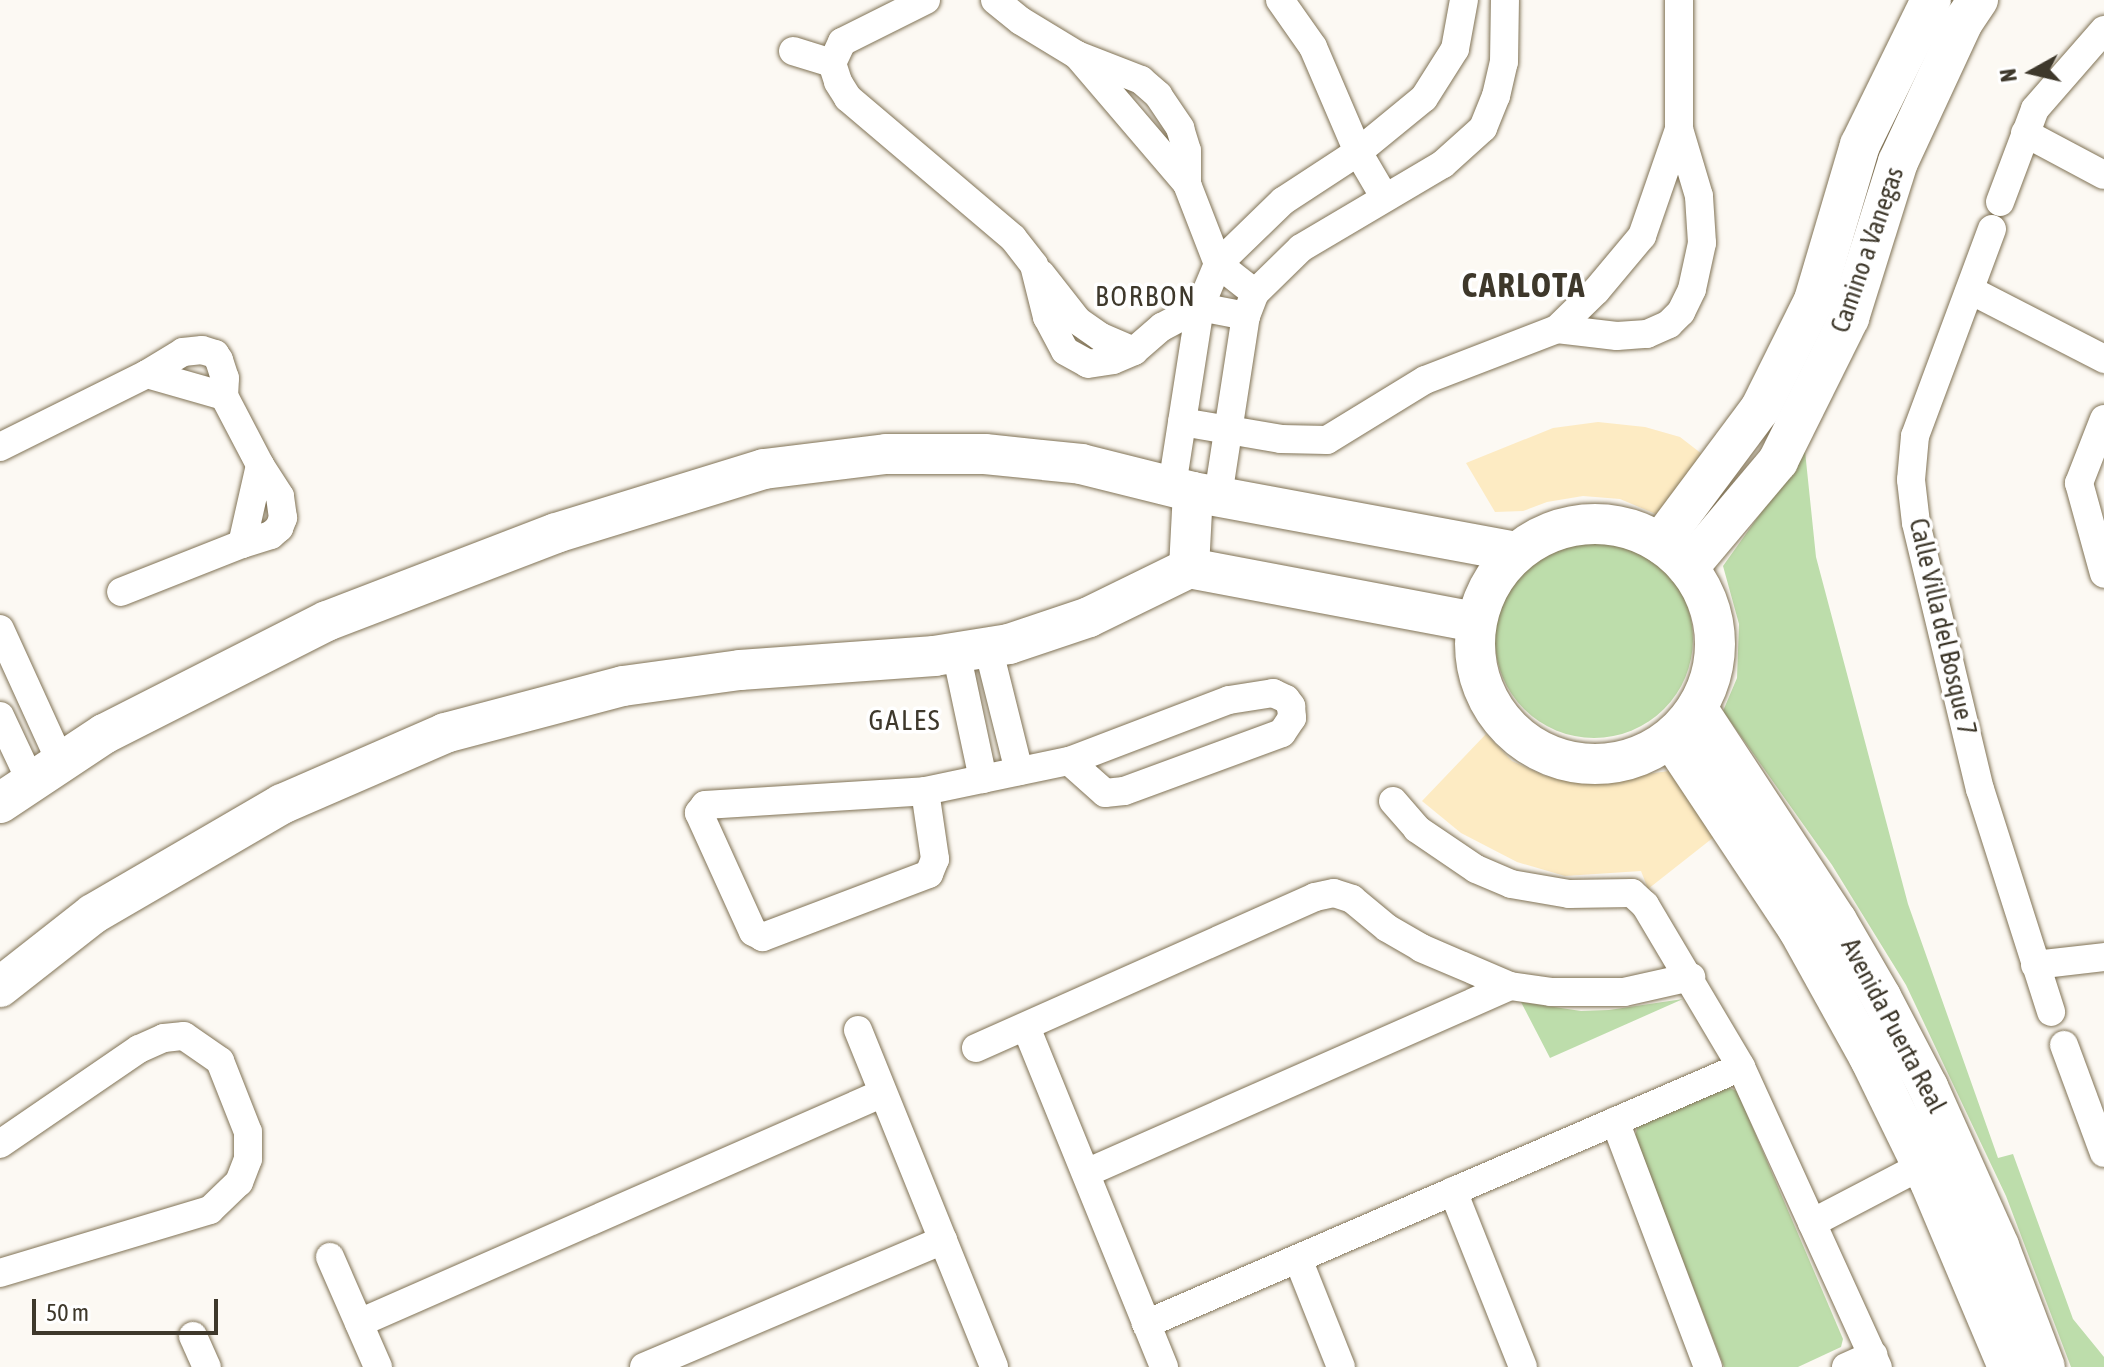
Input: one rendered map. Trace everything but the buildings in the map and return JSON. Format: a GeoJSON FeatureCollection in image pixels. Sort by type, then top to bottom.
{"type":"FeatureCollection","features":[{"type":"Feature","properties":{"kind":"main road","name":"Camino a Vanegas"},"geometry":{"type":"LineString","coordinates":[[1674,555],[1760,409],[1814,300],[1860,145],[1931,0]]}},
{"type":"Feature","properties":{"kind":"main road","name":"Camino a Vanegas"},"geometry":{"type":"LineString","coordinates":[[1674,555],[1778,461],[1849,318],[1898,162],[1963,22],[1978,0]]}},
{"type":"Feature","properties":{"kind":"main road"},"geometry":{"type":"LineString","coordinates":[[31,783],[104,734],[327,621],[556,533],[764,469],[886,454],[985,454],[1081,464],[1195,491],[1516,552]]}},
{"type":"Feature","properties":{"kind":"main road"},"geometry":{"type":"LineString","coordinates":[[1189,568],[1195,491]]}},
{"type":"Feature","properties":{"kind":"main road"},"geometry":{"type":"LineString","coordinates":[[1586,524],[1624,527],[1674,555],[1706,600],[1715,637],[1711,674],[1684,723],[1635,758],[1594,765],[1552,758],[1516,736],[1490,704],[1476,664],[1476,622],[1490,584],[1516,552],[1548,532],[1586,524]]}},
{"type":"Feature","properties":{"kind":"main road"},"geometry":{"type":"LineString","coordinates":[[0,987],[93,914],[282,804],[445,733],[623,686],[740,670],[840,665],[972,650],[1089,617],[1189,568],[1476,622]]}},
{"type":"Feature","properties":{"kind":"main road","name":"Avenida Puerta Real"},"geometry":{"type":"LineString","coordinates":[[1684,723],[1798,929],[1926,1173],[2008,1367]]}},
{"type":"Feature","properties":{"kind":"main road","name":"Avenida Puerta Real"},"geometry":{"type":"LineString","coordinates":[[1684,723],[1837,921],[1888,1010],[1928,1087],[1999,1246],[2045,1367]]}},
{"type":"Feature","properties":{"kind":"street"},"geometry":{"type":"LineString","coordinates":[[832,63],[842,42],[926,0]]}},
{"type":"Feature","properties":{"kind":"street"},"geometry":{"type":"LineString","coordinates":[[995,0],[1021,21],[1077,55],[1141,80],[1158,95],[1183,140],[1187,184],[1218,264],[1251,304]]}},
{"type":"Feature","properties":{"kind":"street"},"geometry":{"type":"LineString","coordinates":[[1280,0],[1313,47],[1358,152],[1385,198]]}},
{"type":"Feature","properties":{"kind":"street"},"geometry":{"type":"LineString","coordinates":[[1195,491],[1182,422],[1200,307],[1218,264],[1283,201],[1358,152],[1424,98],[1455,49],[1464,0]]}},
{"type":"Feature","properties":{"kind":"street"},"geometry":{"type":"LineString","coordinates":[[1195,491],[1227,430],[1251,304],[1301,248],[1443,164],[1483,128],[1496,96],[1504,62],[1505,0]]}},
{"type":"Feature","properties":{"kind":"street"},"geometry":{"type":"LineString","coordinates":[[1182,422],[1281,439],[1327,440],[1425,380],[1557,329],[1596,291],[1642,236],[1679,129],[1679,0]]}},
{"type":"Feature","properties":{"kind":"street","name":"Calle Villa del Bosque 7"},"geometry":{"type":"LineString","coordinates":[[2051,1012],[1980,789],[1916,523],[1911,480],[1915,436],[2035,109],[2104,30]]}},
{"type":"Feature","properties":{"kind":"street"},"geometry":{"type":"LineString","coordinates":[[793,51],[832,63],[848,98],[1013,238],[1034,265],[1047,317],[1065,351],[1088,364],[1113,360],[1134,351],[1162,327],[1200,307],[1251,304]]}},
{"type":"Feature","properties":{"kind":"street"},"geometry":{"type":"LineString","coordinates":[[1557,329],[1599,336],[1647,334],[1662,328],[1681,312],[1699,266],[1703,219],[1694,171],[1679,129]]}},
{"type":"Feature","properties":{"kind":"street"},"geometry":{"type":"LineString","coordinates":[[2025,133],[2104,175]]}},
{"type":"Feature","properties":{"kind":"street"},"geometry":{"type":"LineString","coordinates":[[1970,290],[2104,359]]}},
{"type":"Feature","properties":{"kind":"street"},"geometry":{"type":"LineString","coordinates":[[0,447],[147,374],[183,352],[202,350],[215,354],[225,378],[224,396],[260,465],[242,544],[121,592]]}},
{"type":"Feature","properties":{"kind":"street"},"geometry":{"type":"LineString","coordinates":[[147,374],[224,396]]}},
{"type":"Feature","properties":{"kind":"street"},"geometry":{"type":"LineString","coordinates":[[2102,563],[2079,483],[2104,419]]}},
{"type":"Feature","properties":{"kind":"street"},"geometry":{"type":"LineString","coordinates":[[1,636],[31,783]]}},
{"type":"Feature","properties":{"kind":"street"},"geometry":{"type":"LineString","coordinates":[[972,650],[1019,771]]}},
{"type":"Feature","properties":{"kind":"street"},"geometry":{"type":"LineString","coordinates":[[972,650],[983,779]]}},
{"type":"Feature","properties":{"kind":"street"},"geometry":{"type":"LineString","coordinates":[[925,791],[935,859],[929,874],[763,937],[753,932],[699,813],[705,805],[925,791],[1069,761],[1229,700],[1273,693],[1286,699],[1291,706],[1292,718],[1282,733],[1113,794],[1098,790],[1069,761]]}},
{"type":"Feature","properties":{"kind":"street"},"geometry":{"type":"LineString","coordinates":[[0,716],[31,783]]}},
{"type":"Feature","properties":{"kind":"street"},"geometry":{"type":"LineString","coordinates":[[1393,801],[1417,829],[1442,848],[1476,869],[1511,884],[1569,894],[1632,893],[1645,905],[1691,977],[1741,1067],[1875,1361],[1846,1367]]}},
{"type":"Feature","properties":{"kind":"street"},"geometry":{"type":"LineString","coordinates":[[976,1048],[1315,897],[1334,893],[1352,899],[1387,928],[1421,948],[1510,986],[1551,992],[1624,992],[1691,977]]}},
{"type":"Feature","properties":{"kind":"street"},"geometry":{"type":"LineString","coordinates":[[2035,965],[2104,957]]}},
{"type":"Feature","properties":{"kind":"street"},"geometry":{"type":"LineString","coordinates":[[1086,1173],[1510,986]]}},
{"type":"Feature","properties":{"kind":"street"},"geometry":{"type":"LineString","coordinates":[[1026,1027],[1164,1367]]}},
{"type":"Feature","properties":{"kind":"street"},"geometry":{"type":"LineString","coordinates":[[858,1030],[994,1367]]}},
{"type":"Feature","properties":{"kind":"street"},"geometry":{"type":"LineString","coordinates":[[0,1144],[139,1049],[164,1038],[184,1036],[220,1061],[248,1132],[248,1159],[239,1182],[210,1210],[3,1264]]}},
{"type":"Feature","properties":{"kind":"street"},"geometry":{"type":"LineString","coordinates":[[2064,1045],[2098,1120],[2104,1153]]}},
{"type":"Feature","properties":{"kind":"street"},"geometry":{"type":"LineString","coordinates":[[1146,1324],[1741,1067]]}},
{"type":"Feature","properties":{"kind":"street"},"geometry":{"type":"LineString","coordinates":[[359,1323],[883,1093]]}},
{"type":"Feature","properties":{"kind":"street"},"geometry":{"type":"LineString","coordinates":[[1615,1121],[1708,1367]]}},
{"type":"Feature","properties":{"kind":"street"},"geometry":{"type":"LineString","coordinates":[[1816,1231],[1926,1173]]}},
{"type":"Feature","properties":{"kind":"street"},"geometry":{"type":"LineString","coordinates":[[1453,1191],[1523,1367]]}},
{"type":"Feature","properties":{"kind":"street"},"geometry":{"type":"LineString","coordinates":[[644,1367],[943,1240]]}},
{"type":"Feature","properties":{"kind":"street"},"geometry":{"type":"LineString","coordinates":[[330,1257],[378,1367]]}},
{"type":"Feature","properties":{"kind":"street"},"geometry":{"type":"LineString","coordinates":[[1298,1259],[1341,1367]]}},
{"type":"Feature","properties":{"kind":"street"},"geometry":{"type":"LineString","coordinates":[[193,1336],[207,1367]]}},
{"type":"Feature","properties":{"kind":"shaded area"},"geometry":{"type":"Polygon","coordinates":[[[1598,422],[1645,427],[1680,437],[1702,454],[1658,515],[1620,499],[1583,496],[1547,502],[1523,511],[1495,512],[1466,463],[1553,428],[1598,422]]]}},
{"type":"Feature","properties":{"kind":"shaded area"},"geometry":{"type":"Polygon","coordinates":[[[1486,734],[1512,761],[1545,776],[1578,783],[1669,771],[1714,837],[1648,889],[1641,871],[1565,876],[1517,862],[1461,833],[1422,801],[1486,734]]]}},
{"type":"Feature","properties":{"kind":"green space"},"geometry":{"type":"Polygon","coordinates":[[[1805,451],[1816,557],[1908,904],[1998,1158],[2013,1154],[2073,1319],[2104,1357],[2104,1367],[2071,1367],[2006,1196],[1906,985],[1832,865],[1723,711],[1737,678],[1739,624],[1723,566],[1805,451]]]}},
{"type":"Feature","properties":{"kind":"green space"},"geometry":{"type":"Polygon","coordinates":[[[1594,540],[1632,547],[1664,569],[1686,601],[1693,639],[1686,677],[1664,709],[1632,731],[1594,738],[1556,731],[1524,709],[1502,677],[1495,639],[1502,601],[1524,569],[1556,547],[1594,540]]]}},
{"type":"Feature","properties":{"kind":"green space"},"geometry":{"type":"Polygon","coordinates":[[[1683,999],[1550,1058],[1521,1002],[1581,1011],[1683,999]]]}},
{"type":"Feature","properties":{"kind":"green space"},"geometry":{"type":"Polygon","coordinates":[[[1727,1087],[1737,1091],[1843,1339],[1841,1347],[1798,1367],[1724,1367],[1635,1136],[1638,1125],[1727,1087]]]}},
{"type":"Feature","properties":{"kind":"district","name":"CARLOTA"},"geometry":{"type":"Point","coordinates":[1524,285]}},
{"type":"Feature","properties":{"kind":"district","name":"BORBON"},"geometry":{"type":"Point","coordinates":[1146,296]}},
{"type":"Feature","properties":{"kind":"district","name":"GALES"},"geometry":{"type":"Point","coordinates":[905,720]}}]}
